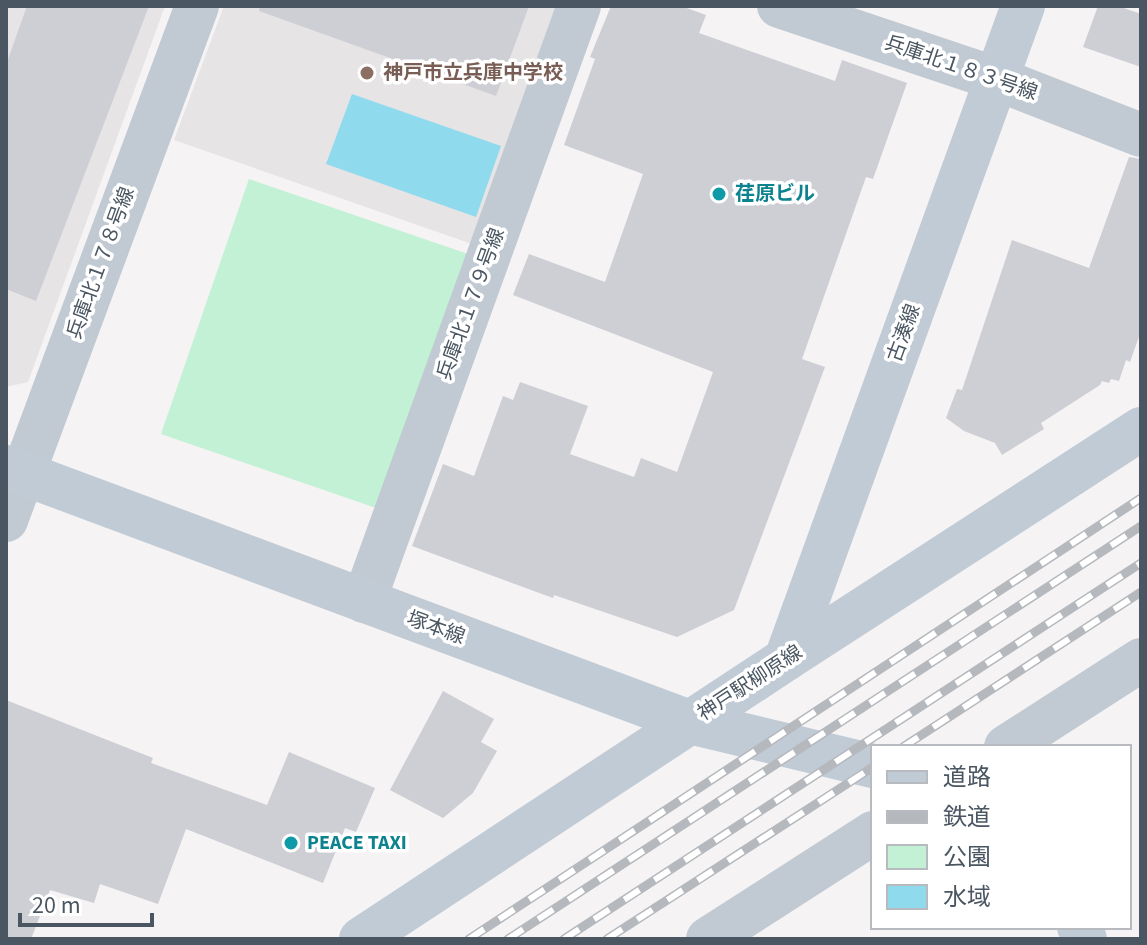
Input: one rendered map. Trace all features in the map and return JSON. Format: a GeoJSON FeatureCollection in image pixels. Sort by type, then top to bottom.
{"type":"FeatureCollection","features":[{"type":"Feature","properties":{"kind":"street","name":"兵庫北１７８号線"},"geometry":{"type":"LineString","coordinates":[[6,520],[14,470],[197,6]]}},
{"type":"Feature","properties":{"kind":"street","name":"兵庫北１７９号線"},"geometry":{"type":"LineString","coordinates":[[364,601],[579,6]]}},
{"type":"Feature","properties":{"kind":"street","name":"兵庫北１８３号線"},"geometry":{"type":"LineString","coordinates":[[779,6],[997,79],[1141,135]]}},
{"type":"Feature","properties":{"kind":"street","name":"古湊線"},"geometry":{"type":"LineString","coordinates":[[786,659],[1023,6]]}},
{"type":"Feature","properties":{"kind":"street","name":"神戸駅柳原線"},"geometry":{"type":"LineString","coordinates":[[361,939],[1141,429]]}},
{"type":"Feature","properties":{"kind":"street","name":"塚本線"},"geometry":{"type":"LineString","coordinates":[[14,470],[690,722],[871,766]]}},
{"type":"Feature","properties":{"kind":"street"},"geometry":{"type":"LineString","coordinates":[[1009,745],[1141,660]]}},
{"type":"Feature","properties":{"kind":"street"},"geometry":{"type":"LineString","coordinates":[[708,939],[871,834]]}},
{"type":"Feature","properties":{"kind":"shaded area"},"geometry":{"type":"Polygon","coordinates":[[[6,6],[165,6],[28,382],[6,387],[6,6]]]}},
{"type":"Feature","properties":{"kind":"shaded area","name":"神戸市立兵庫中学校"},"geometry":{"type":"Polygon","coordinates":[[[224,6],[561,6],[472,244],[174,140],[224,6]]]}},
{"type":"Feature","properties":{"kind":"green space"},"geometry":{"type":"Polygon","coordinates":[[[249,179],[471,255],[382,510],[161,434],[249,179]]]}},
{"type":"Feature","properties":{"kind":"water"},"geometry":{"type":"Polygon","coordinates":[[[352,94],[501,146],[476,217],[326,164],[352,94]]]}},
{"type":"Feature","properties":{"kind":"building"},"geometry":{"type":"Polygon","coordinates":[[[27,6],[149,6],[36,301],[6,289],[6,65],[27,6]]]}},
{"type":"Feature","properties":{"kind":"building"},"geometry":{"type":"Polygon","coordinates":[[[260,6],[529,6],[496,96],[259,11],[260,6]]]}},
{"type":"Feature","properties":{"kind":"building"},"geometry":{"type":"Polygon","coordinates":[[[611,6],[681,6],[706,15],[699,33],[835,81],[842,60],[907,83],[873,179],[866,177],[802,359],[825,367],[734,610],[677,637],[554,595],[553,598],[412,546],[443,464],[474,476],[503,396],[513,400],[520,382],[588,406],[570,454],[634,477],[641,458],[677,472],[713,372],[513,295],[529,254],[605,282],[643,174],[564,145],[595,59],[590,57],[611,6]]]}},
{"type":"Feature","properties":{"kind":"building"},"geometry":{"type":"Polygon","coordinates":[[[1098,6],[1118,6],[1141,14],[1141,67],[1083,47],[1098,6]]]}},
{"type":"Feature","properties":{"kind":"building"},"geometry":{"type":"Polygon","coordinates":[[[1129,157],[1141,159],[1141,331],[1130,362],[1126,360],[1119,381],[1102,381],[1041,423],[1044,429],[1002,455],[995,443],[964,431],[946,418],[957,389],[962,390],[1012,240],[1089,268],[1129,157]]]}},
{"type":"Feature","properties":{"kind":"building"},"geometry":{"type":"Polygon","coordinates":[[[443,691],[494,719],[481,742],[497,751],[473,793],[443,818],[390,790],[443,691]]]}},
{"type":"Feature","properties":{"kind":"building"},"geometry":{"type":"Polygon","coordinates":[[[6,700],[153,758],[151,763],[267,805],[289,752],[375,788],[356,832],[345,828],[323,883],[186,829],[158,904],[100,884],[94,903],[50,890],[31,939],[6,939],[6,700]]]}},
{"type":"Feature","properties":{"kind":"railway"},"geometry":{"type":"LineString","coordinates":[[469,939],[1141,498]]}},
{"type":"Feature","properties":{"kind":"railway"},"geometry":{"type":"LineString","coordinates":[[508,939],[1141,526]]}},
{"type":"Feature","properties":{"kind":"railway"},"geometry":{"type":"LineString","coordinates":[[564,939],[1141,563]]}},
{"type":"Feature","properties":{"kind":"railway"},"geometry":{"type":"LineString","coordinates":[[906,745],[1141,592]]}},
{"type":"Feature","properties":{"kind":"railway"},"geometry":{"type":"LineString","coordinates":[[607,939],[871,768]]}},
{"type":"Feature","properties":{"kind":"place","name":"神戸市立兵庫中学校"},"geometry":{"type":"Point","coordinates":[367,73]}},
{"type":"Feature","properties":{"kind":"place","name":"荏原ビル"},"geometry":{"type":"Point","coordinates":[719,194]}},
{"type":"Feature","properties":{"kind":"place","name":"PEACE TAXI"},"geometry":{"type":"Point","coordinates":[291,843]}}]}
